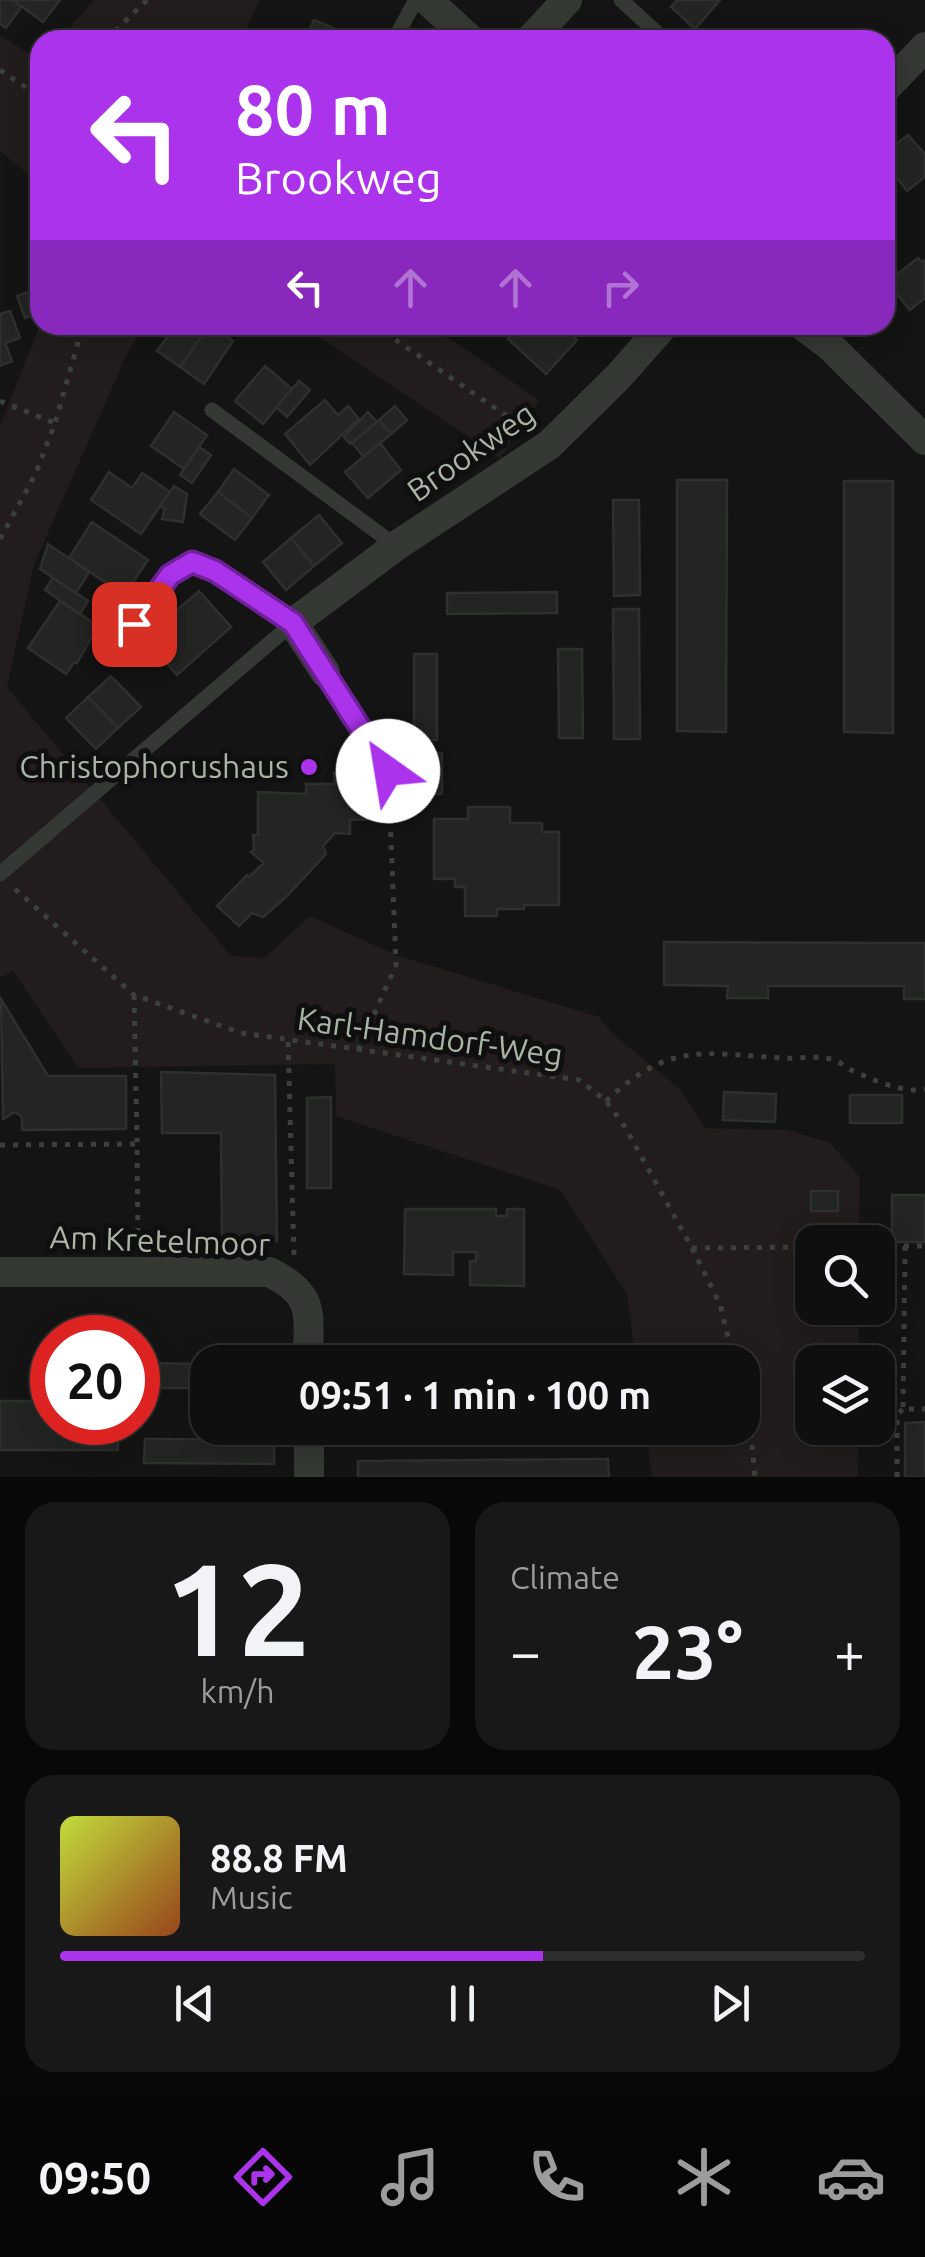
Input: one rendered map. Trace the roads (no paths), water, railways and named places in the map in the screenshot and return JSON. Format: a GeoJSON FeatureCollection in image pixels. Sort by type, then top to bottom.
{"type":"FeatureCollection","features":[{"type":"Feature","properties":{"kind":"street"},"geometry":{"type":"LineString","coordinates":[[427,0],[460,30]]}},
{"type":"Feature","properties":{"kind":"street"},"geometry":{"type":"LineString","coordinates":[[539,30],[567,0]]}},
{"type":"Feature","properties":{"kind":"street"},"geometry":{"type":"LineString","coordinates":[[895,78],[925,47]]}},
{"type":"Feature","properties":{"kind":"street","name":"Brookweg"},"geometry":{"type":"LineString","coordinates":[[293,623],[396,546],[550,445],[655,335]]}},
{"type":"Feature","properties":{"kind":"street"},"geometry":{"type":"LineString","coordinates":[[815,335],[925,440]]}},
{"type":"Feature","properties":{"kind":"street"},"geometry":{"type":"LineString","coordinates":[[293,623],[326,672]]}},
{"type":"Feature","properties":{"kind":"street","name":"Am Kretelmoor"},"geometry":{"type":"LineString","coordinates":[[0,1272],[269,1272],[295,1284],[308,1309],[308,1345]]}},
{"type":"Feature","properties":{"kind":"street"},"geometry":{"type":"LineString","coordinates":[[309,1445],[309,1477]]}},
{"type":"Feature","properties":{"kind":"lane"},"geometry":{"type":"LineString","coordinates":[[400,30],[416,0]]}},
{"type":"Feature","properties":{"kind":"lane"},"geometry":{"type":"LineString","coordinates":[[621,0],[654,30]]}},
{"type":"Feature","properties":{"kind":"lane","name":"Brookweg"},"geometry":{"type":"LineString","coordinates":[[212,410],[396,546]]}},
{"type":"Feature","properties":{"kind":"lane"},"geometry":{"type":"LineString","coordinates":[[116,649],[170,575],[192,562],[215,571],[293,623]]}},
{"type":"Feature","properties":{"kind":"lane","name":"Brookweg"},"geometry":{"type":"LineString","coordinates":[[0,874],[293,623]]}},
{"type":"Feature","properties":{"kind":"lane"},"geometry":{"type":"LineString","coordinates":[[326,672],[388,771]]}},
{"type":"Feature","properties":{"kind":"place","name":"Christophorushaus"},"geometry":{"type":"Point","coordinates":[309,767]}}]}
